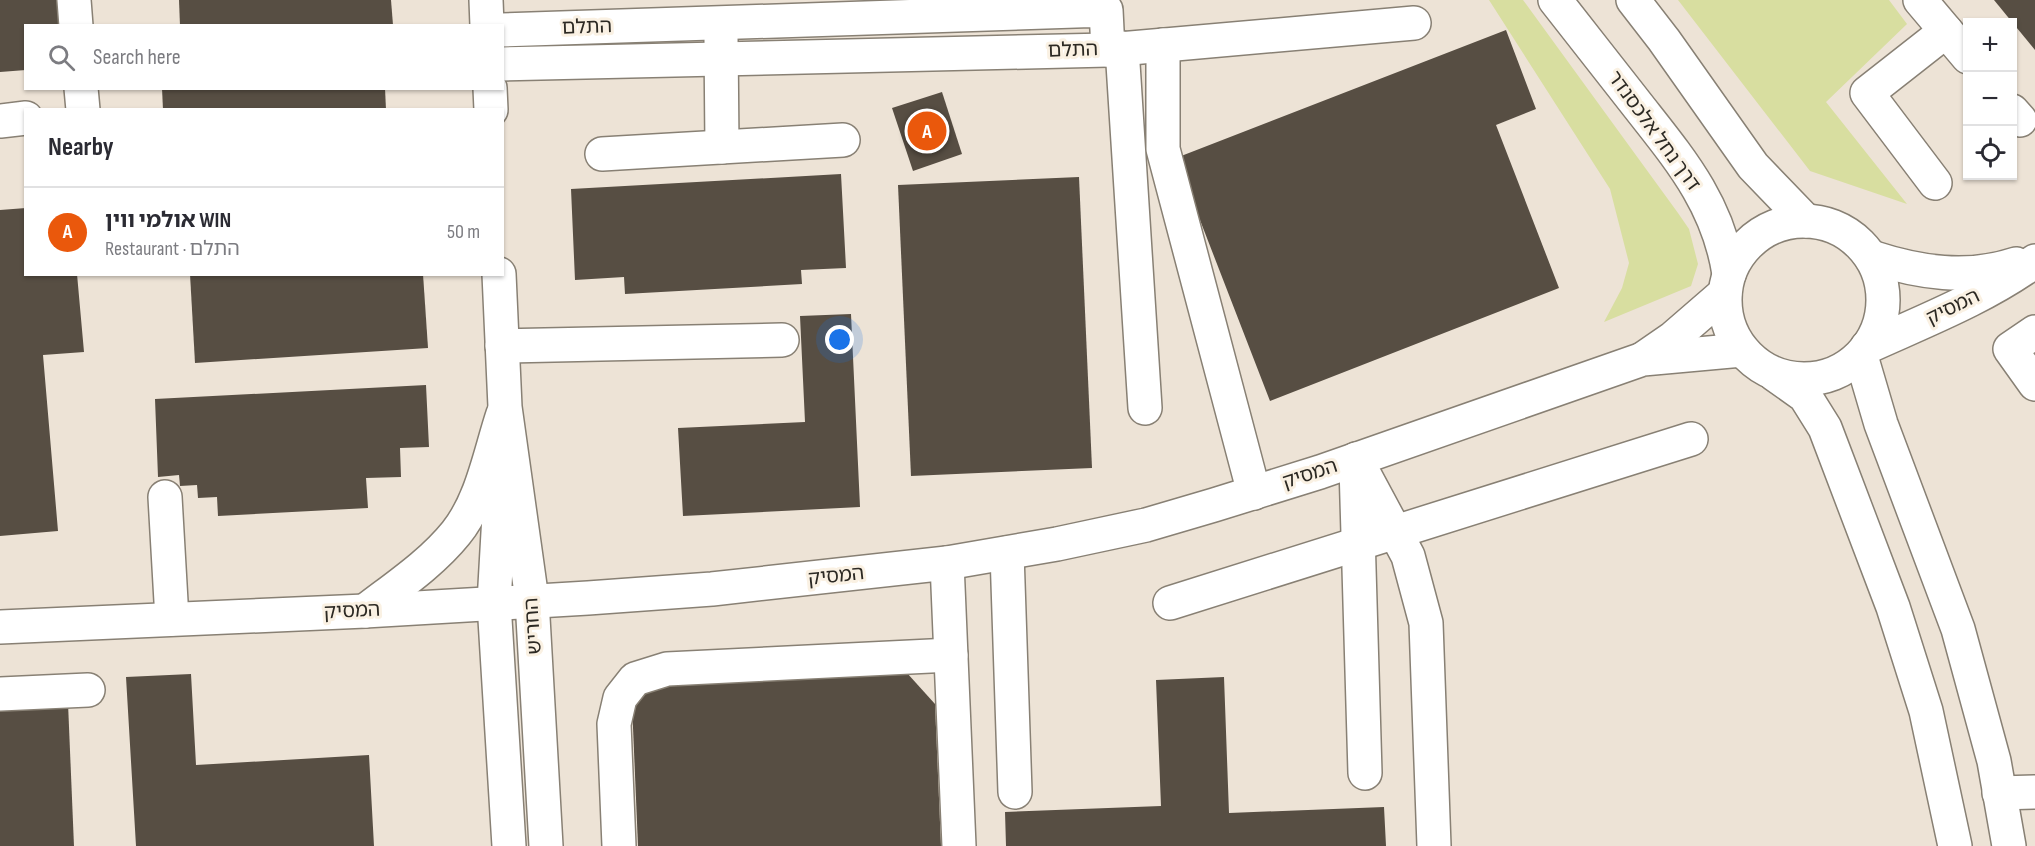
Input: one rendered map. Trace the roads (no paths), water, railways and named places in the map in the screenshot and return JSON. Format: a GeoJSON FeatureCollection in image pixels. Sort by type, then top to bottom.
{"type":"FeatureCollection","features":[{"type":"Feature","properties":{"kind":"street"},"geometry":{"type":"LineString","coordinates":[[74,0],[76,24]]}},
{"type":"Feature","properties":{"kind":"street"},"geometry":{"type":"LineString","coordinates":[[486,0],[487,24]]}},
{"type":"Feature","properties":{"kind":"street","name":"דרך נחל אלכסנדר"},"geometry":{"type":"LineString","coordinates":[[1555,0],[1683,166],[1704,198],[1718,227],[1725,250],[1727,284]]}},
{"type":"Feature","properties":{"kind":"street"},"geometry":{"type":"LineString","coordinates":[[1633,0],[1753,166],[1806,221]]}},
{"type":"Feature","properties":{"kind":"street"},"geometry":{"type":"LineString","coordinates":[[1920,0],[1963,51]]}},
{"type":"Feature","properties":{"kind":"street"},"geometry":{"type":"LineString","coordinates":[[927,8],[929,54]]}},
{"type":"Feature","properties":{"kind":"street","name":"התלם"},"geometry":{"type":"LineString","coordinates":[[504,30],[721,22],[927,8],[1106,10],[1115,49],[504,64]]}},
{"type":"Feature","properties":{"kind":"street"},"geometry":{"type":"LineString","coordinates":[[721,22],[722,147]]}},
{"type":"Feature","properties":{"kind":"street"},"geometry":{"type":"LineString","coordinates":[[1145,408],[1115,49],[1414,23]]}},
{"type":"Feature","properties":{"kind":"street"},"geometry":{"type":"LineString","coordinates":[[1935,183],[1867,93],[1946,32]]}},
{"type":"Feature","properties":{"kind":"street"},"geometry":{"type":"LineString","coordinates":[[1162,45],[1163,149],[1254,493]]}},
{"type":"Feature","properties":{"kind":"street"},"geometry":{"type":"LineString","coordinates":[[81,90],[83,108]]}},
{"type":"Feature","properties":{"kind":"street"},"geometry":{"type":"LineString","coordinates":[[490,90],[491,108]]}},
{"type":"Feature","properties":{"kind":"street"},"geometry":{"type":"LineString","coordinates":[[0,121],[24,118]]}},
{"type":"Feature","properties":{"kind":"street"},"geometry":{"type":"LineString","coordinates":[[602,154],[843,140]]}},
{"type":"Feature","properties":{"kind":"street"},"geometry":{"type":"LineString","coordinates":[[1774,374],[1793,380],[1813,380],[1839,372],[1864,352],[1877,333],[1882,315],[1883,297],[1880,278],[1871,257],[1856,240],[1837,228],[1816,221],[1793,221],[1773,226],[1756,236],[1741,250],[1727,284],[1724,301],[1729,327],[1742,350],[1756,364],[1805,396],[1825,428],[1893,607],[1923,700],[1945,791],[1955,846]]}},
{"type":"Feature","properties":{"kind":"street","name":"המסיק"},"geometry":{"type":"LineString","coordinates":[[1871,257],[1938,273],[1967,274],[1997,270],[2035,256]]}},
{"type":"Feature","properties":{"kind":"street","name":"המסיק"},"geometry":{"type":"LineString","coordinates":[[1864,352],[2010,279],[2035,261]]}},
{"type":"Feature","properties":{"kind":"street","name":"החריש"},"geometry":{"type":"LineString","coordinates":[[499,276],[505,407],[532,600],[546,846]]}},
{"type":"Feature","properties":{"kind":"street","name":"המסיק"},"geometry":{"type":"LineString","coordinates":[[1643,359],[1673,338],[1727,284]]}},
{"type":"Feature","properties":{"kind":"street"},"geometry":{"type":"LineString","coordinates":[[2035,332],[2010,349],[2035,384]]}},
{"type":"Feature","properties":{"kind":"street"},"geometry":{"type":"LineString","coordinates":[[502,346],[782,340]]}},
{"type":"Feature","properties":{"kind":"street","name":"המסיק"},"geometry":{"type":"LineString","coordinates":[[0,627],[365,610],[712,589],[947,563],[1146,525],[1254,493],[1356,459],[1643,359],[1742,350]]}},
{"type":"Feature","properties":{"kind":"street"},"geometry":{"type":"LineString","coordinates":[[1864,352],[1881,424],[1958,629],[1994,761],[2009,846]]}},
{"type":"Feature","properties":{"kind":"street"},"geometry":{"type":"LineString","coordinates":[[365,610],[426,563],[456,533],[475,500],[505,407]]}},
{"type":"Feature","properties":{"kind":"street","name":"החריש"},"geometry":{"type":"LineString","coordinates":[[505,407],[494,603],[509,846]]}},
{"type":"Feature","properties":{"kind":"street"},"geometry":{"type":"LineString","coordinates":[[1170,603],[1691,439]]}},
{"type":"Feature","properties":{"kind":"street"},"geometry":{"type":"LineString","coordinates":[[1356,459],[1408,556],[1426,623],[1434,846]]}},
{"type":"Feature","properties":{"kind":"street"},"geometry":{"type":"LineString","coordinates":[[1356,459],[1365,773]]}},
{"type":"Feature","properties":{"kind":"street"},"geometry":{"type":"LineString","coordinates":[[165,497],[171,619]]}},
{"type":"Feature","properties":{"kind":"street"},"geometry":{"type":"LineString","coordinates":[[1007,553],[1015,792]]}},
{"type":"Feature","properties":{"kind":"street"},"geometry":{"type":"LineString","coordinates":[[947,563],[959,846]]}},
{"type":"Feature","properties":{"kind":"street"},"geometry":{"type":"LineString","coordinates":[[620,846],[614,724],[620,698],[635,679],[667,669],[951,655]]}},
{"type":"Feature","properties":{"kind":"street"},"geometry":{"type":"LineString","coordinates":[[0,694],[88,690]]}},
{"type":"Feature","properties":{"kind":"street"},"geometry":{"type":"LineString","coordinates":[[1999,793],[2035,792]]}},
{"type":"Feature","properties":{"kind":"place","name":"אולמי ווין WIN"},"geometry":{"type":"Point","coordinates":[927,131]}}]}
